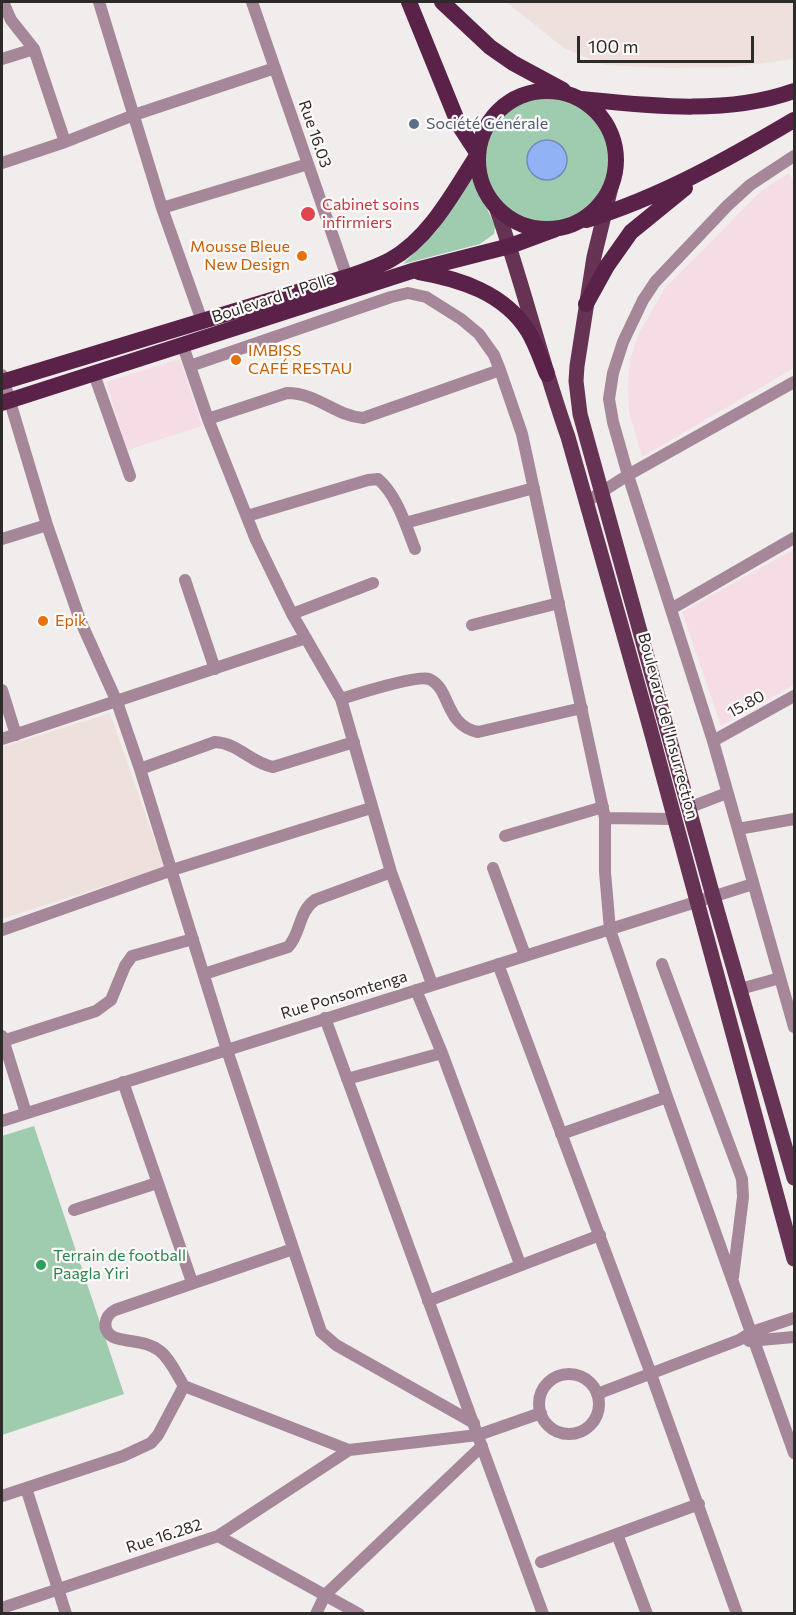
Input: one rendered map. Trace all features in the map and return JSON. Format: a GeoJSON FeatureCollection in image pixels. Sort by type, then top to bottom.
{"type":"FeatureCollection","features":[{"type":"Feature","properties":{"kind":"highway"},"geometry":{"type":"LineString","coordinates":[[409,2],[459,125],[478,154]]}},
{"type":"Feature","properties":{"kind":"highway"},"geometry":{"type":"LineString","coordinates":[[442,2],[490,47],[513,63],[594,109],[610,131],[616,157],[612,183],[597,208],[574,224]]}},
{"type":"Feature","properties":{"kind":"highway"},"geometry":{"type":"LineString","coordinates":[[795,91],[741,103],[708,106],[635,105],[575,97],[554,91],[536,92],[512,100],[498,111],[487,125],[480,141],[478,154],[480,178],[486,194],[496,207],[519,224],[537,229],[556,229],[633,205],[709,169],[795,120]]}},
{"type":"Feature","properties":{"kind":"highway","name":"Boulevard T. Polle"},"geometry":{"type":"LineString","coordinates":[[2,379],[347,277],[392,259],[421,235],[478,154]]}},
{"type":"Feature","properties":{"kind":"highway"},"geometry":{"type":"LineString","coordinates":[[586,304],[607,267],[631,232],[709,169]]}},
{"type":"Feature","properties":{"kind":"highway"},"geometry":{"type":"LineString","coordinates":[[631,232],[633,205]]}},
{"type":"Feature","properties":{"kind":"highway","name":"Boulevard T. Polle"},"geometry":{"type":"LineString","coordinates":[[5,402],[412,271],[510,246],[556,229]]}},
{"type":"Feature","properties":{"kind":"highway"},"geometry":{"type":"LineString","coordinates":[[412,271],[458,280],[490,295],[505,306],[519,318],[529,332],[547,374]]}},
{"type":"Feature","properties":{"kind":"main road","name":"Boulevard de l'Insurrection"},"geometry":{"type":"LineString","coordinates":[[612,183],[594,257],[576,381],[582,425],[688,808],[795,1178]]}},
{"type":"Feature","properties":{"kind":"main road","name":"Boulevard de l'Insurrection"},"geometry":{"type":"LineString","coordinates":[[496,207],[568,437],[795,1258]]}},
{"type":"Feature","properties":{"kind":"street"},"geometry":{"type":"LineString","coordinates":[[4,2],[11,20],[34,49],[65,142]]}},
{"type":"Feature","properties":{"kind":"street"},"geometry":{"type":"LineString","coordinates":[[99,2],[162,208],[202,321]]}},
{"type":"Feature","properties":{"kind":"street","name":"Rue 16.03"},"geometry":{"type":"LineString","coordinates":[[252,2],[347,277]]}},
{"type":"Feature","properties":{"kind":"street"},"geometry":{"type":"LineString","coordinates":[[2,59],[34,49]]}},
{"type":"Feature","properties":{"kind":"street"},"geometry":{"type":"LineString","coordinates":[[2,163],[134,115],[275,68]]}},
{"type":"Feature","properties":{"kind":"street"},"geometry":{"type":"LineString","coordinates":[[795,156],[750,185],[727,206],[669,267],[643,300],[623,342],[613,373],[609,399],[628,475],[713,741],[795,1027]]}},
{"type":"Feature","properties":{"kind":"street"},"geometry":{"type":"LineString","coordinates":[[162,208],[308,164]]}},
{"type":"Feature","properties":{"kind":"street"},"geometry":{"type":"LineString","coordinates":[[190,366],[408,293],[426,297],[461,319],[479,334],[494,355],[522,434],[604,812],[604,872],[610,930],[732,1281],[795,1453]]}},
{"type":"Feature","properties":{"kind":"street"},"geometry":{"type":"LineString","coordinates":[[183,346],[208,419],[247,516],[292,614],[341,699],[390,872],[432,984]]}},
{"type":"Feature","properties":{"kind":"street"},"geometry":{"type":"LineString","coordinates":[[208,419],[287,393],[309,396],[353,417],[363,418],[500,370]]}},
{"type":"Feature","properties":{"kind":"street"},"geometry":{"type":"LineString","coordinates":[[94,374],[130,476]]}},
{"type":"Feature","properties":{"kind":"street"},"geometry":{"type":"LineString","coordinates":[[2,379],[5,402],[46,525],[80,620],[117,702],[140,769],[227,1050],[321,1332],[328,1340],[478,1435]]}},
{"type":"Feature","properties":{"kind":"street"},"geometry":{"type":"LineString","coordinates":[[586,502],[628,475],[795,382]]}},
{"type":"Feature","properties":{"kind":"street"},"geometry":{"type":"LineString","coordinates":[[247,516],[378,479],[386,486],[415,549]]}},
{"type":"Feature","properties":{"kind":"street"},"geometry":{"type":"LineString","coordinates":[[405,523],[534,488]]}},
{"type":"Feature","properties":{"kind":"street"},"geometry":{"type":"LineString","coordinates":[[2,539],[46,525]]}},
{"type":"Feature","properties":{"kind":"street"},"geometry":{"type":"LineString","coordinates":[[671,609],[795,538]]}},
{"type":"Feature","properties":{"kind":"street"},"geometry":{"type":"LineString","coordinates":[[185,580],[215,669]]}},
{"type":"Feature","properties":{"kind":"street"},"geometry":{"type":"LineString","coordinates":[[292,614],[373,583]]}},
{"type":"Feature","properties":{"kind":"street"},"geometry":{"type":"LineString","coordinates":[[472,625],[559,603]]}},
{"type":"Feature","properties":{"kind":"street"},"geometry":{"type":"LineString","coordinates":[[2,739],[306,638]]}},
{"type":"Feature","properties":{"kind":"street"},"geometry":{"type":"LineString","coordinates":[[341,699],[414,679],[428,679],[438,686],[457,722],[467,730],[478,732],[582,708]]}},
{"type":"Feature","properties":{"kind":"street"},"geometry":{"type":"LineString","coordinates":[[2,690],[16,735]]}},
{"type":"Feature","properties":{"kind":"street","name":"15.80"},"geometry":{"type":"LineString","coordinates":[[713,741],[795,696]]}},
{"type":"Feature","properties":{"kind":"street"},"geometry":{"type":"LineString","coordinates":[[140,769],[215,742],[227,742],[264,765],[273,767],[354,742]]}},
{"type":"Feature","properties":{"kind":"street"},"geometry":{"type":"LineString","coordinates":[[688,808],[727,794]]}},
{"type":"Feature","properties":{"kind":"street"},"geometry":{"type":"LineString","coordinates":[[2,930],[172,870],[371,808]]}},
{"type":"Feature","properties":{"kind":"street"},"geometry":{"type":"LineString","coordinates":[[505,836],[604,812],[675,819]]}},
{"type":"Feature","properties":{"kind":"street"},"geometry":{"type":"LineString","coordinates":[[738,829],[795,819]]}},
{"type":"Feature","properties":{"kind":"street"},"geometry":{"type":"LineString","coordinates":[[493,868],[525,955]]}},
{"type":"Feature","properties":{"kind":"street"},"geometry":{"type":"LineString","coordinates":[[204,974],[288,947],[307,906],[315,900],[390,872]]}},
{"type":"Feature","properties":{"kind":"street","name":"Rue Ponsomtenga"},"geometry":{"type":"LineString","coordinates":[[2,1121],[753,884]]}},
{"type":"Feature","properties":{"kind":"street"},"geometry":{"type":"LineString","coordinates":[[26,1113],[2,1039],[96,1011],[111,1000],[125,966],[132,956],[193,939]]}},
{"type":"Feature","properties":{"kind":"street"},"geometry":{"type":"LineString","coordinates":[[498,964],[699,1504],[737,1614]]}},
{"type":"Feature","properties":{"kind":"street"},"geometry":{"type":"LineString","coordinates":[[662,964],[742,1179],[743,1197],[732,1281]]}},
{"type":"Feature","properties":{"kind":"street"},"geometry":{"type":"LineString","coordinates":[[740,989],[780,978]]}},
{"type":"Feature","properties":{"kind":"street"},"geometry":{"type":"LineString","coordinates":[[416,990],[442,1053],[520,1264]]}},
{"type":"Feature","properties":{"kind":"street"},"geometry":{"type":"LineString","coordinates":[[325,1018],[543,1614]]}},
{"type":"Feature","properties":{"kind":"street"},"geometry":{"type":"LineString","coordinates":[[347,1079],[442,1053]]}},
{"type":"Feature","properties":{"kind":"street"},"geometry":{"type":"LineString","coordinates":[[123,1082],[192,1282]]}},
{"type":"Feature","properties":{"kind":"street"},"geometry":{"type":"LineString","coordinates":[[561,1134],[667,1097]]}},
{"type":"Feature","properties":{"kind":"street"},"geometry":{"type":"LineString","coordinates":[[74,1210],[158,1183]]}},
{"type":"Feature","properties":{"kind":"street"},"geometry":{"type":"LineString","coordinates":[[428,1301],[600,1235]]}},
{"type":"Feature","properties":{"kind":"street"},"geometry":{"type":"LineString","coordinates":[[293,1249],[110,1312],[105,1321],[107,1330],[116,1338],[148,1344],[160,1351],[167,1358],[184,1386],[349,1450]]}},
{"type":"Feature","properties":{"kind":"street"},"geometry":{"type":"LineString","coordinates":[[597,1395],[754,1336],[795,1318]]}},
{"type":"Feature","properties":{"kind":"street"},"geometry":{"type":"LineString","coordinates":[[754,1336],[795,1337]]}},
{"type":"Feature","properties":{"kind":"street"},"geometry":{"type":"LineString","coordinates":[[569,1374],[581,1376],[591,1383],[600,1404],[593,1423],[583,1431],[572,1434],[561,1433],[549,1427],[541,1413],[540,1401],[544,1389],[559,1376],[569,1374]]}},
{"type":"Feature","properties":{"kind":"street"},"geometry":{"type":"LineString","coordinates":[[2,1496],[123,1456],[151,1443],[159,1435],[184,1386]]}},
{"type":"Feature","properties":{"kind":"street"},"geometry":{"type":"LineString","coordinates":[[218,1536],[349,1450],[478,1435],[541,1413]]}},
{"type":"Feature","properties":{"kind":"street"},"geometry":{"type":"LineString","coordinates":[[316,1614],[325,1595],[478,1435]]}},
{"type":"Feature","properties":{"kind":"street"},"geometry":{"type":"LineString","coordinates":[[26,1488],[66,1614]]}},
{"type":"Feature","properties":{"kind":"street"},"geometry":{"type":"LineString","coordinates":[[541,1562],[699,1504]]}},
{"type":"Feature","properties":{"kind":"street"},"geometry":{"type":"LineString","coordinates":[[617,1533],[647,1614]]}},
{"type":"Feature","properties":{"kind":"street","name":"Rue 16.282"},"geometry":{"type":"LineString","coordinates":[[2,1608],[218,1536],[359,1614]]}},
{"type":"Feature","properties":{"kind":"shaded area"},"geometry":{"type":"Polygon","coordinates":[[[506,2],[794,2],[794,59],[733,67],[669,68],[605,65],[564,48],[506,2]]]}},
{"type":"Feature","properties":{"kind":"shaded area"},"geometry":{"type":"Polygon","coordinates":[[[789,173],[794,182],[794,368],[642,457],[629,412],[628,385],[630,359],[639,333],[665,288],[762,190],[789,173]]]}},
{"type":"Feature","properties":{"kind":"shaded area"},"geometry":{"type":"Polygon","coordinates":[[[180,359],[202,426],[127,450],[106,382],[180,359]]]}},
{"type":"Feature","properties":{"kind":"shaded area"},"geometry":{"type":"Polygon","coordinates":[[[794,549],[794,685],[721,726],[682,612],[794,549]]]}},
{"type":"Feature","properties":{"kind":"shaded area"},"geometry":{"type":"Polygon","coordinates":[[[110,713],[164,867],[2,919],[2,747],[110,713]]]}},
{"type":"Feature","properties":{"kind":"green space"},"geometry":{"type":"Polygon","coordinates":[[[547,98],[571,103],[582,108],[591,116],[599,125],[604,136],[609,160],[604,184],[599,195],[591,204],[582,212],[571,217],[547,222],[523,217],[512,212],[503,204],[495,195],[490,184],[485,160],[490,136],[495,125],[503,116],[512,108],[523,103],[547,98]]]}},
{"type":"Feature","properties":{"kind":"green space"},"geometry":{"type":"Polygon","coordinates":[[[471,174],[495,226],[494,234],[480,244],[403,264],[438,229],[471,174]]]}},
{"type":"Feature","properties":{"kind":"green space","name":"Terrain de football Paagla Yiri"},"geometry":{"type":"Polygon","coordinates":[[[34,1126],[124,1394],[2,1435],[2,1136],[34,1126]]]}},
{"type":"Feature","properties":{"kind":"water"},"geometry":{"type":"Polygon","coordinates":[[[547,140],[555,141],[561,146],[566,152],[566,168],[561,174],[555,179],[547,180],[539,179],[533,174],[528,168],[527,160],[528,152],[533,146],[539,141],[547,140]]]}},
{"type":"Feature","properties":{"kind":"place","name":"Société Générale"},"geometry":{"type":"Point","coordinates":[414,124]}},
{"type":"Feature","properties":{"kind":"place","name":"Cabinet soins infirmiers"},"geometry":{"type":"Point","coordinates":[308,214]}},
{"type":"Feature","properties":{"kind":"place","name":"Mousse Bleue New Design"},"geometry":{"type":"Point","coordinates":[302,256]}},
{"type":"Feature","properties":{"kind":"place","name":"IMBISS CAFÉ RESTAU"},"geometry":{"type":"Point","coordinates":[236,360]}},
{"type":"Feature","properties":{"kind":"place","name":"Epik"},"geometry":{"type":"Point","coordinates":[43,621]}},
{"type":"Feature","properties":{"kind":"place","name":"Terrain de football Paagla Yiri"},"geometry":{"type":"Point","coordinates":[41,1265]}}]}
